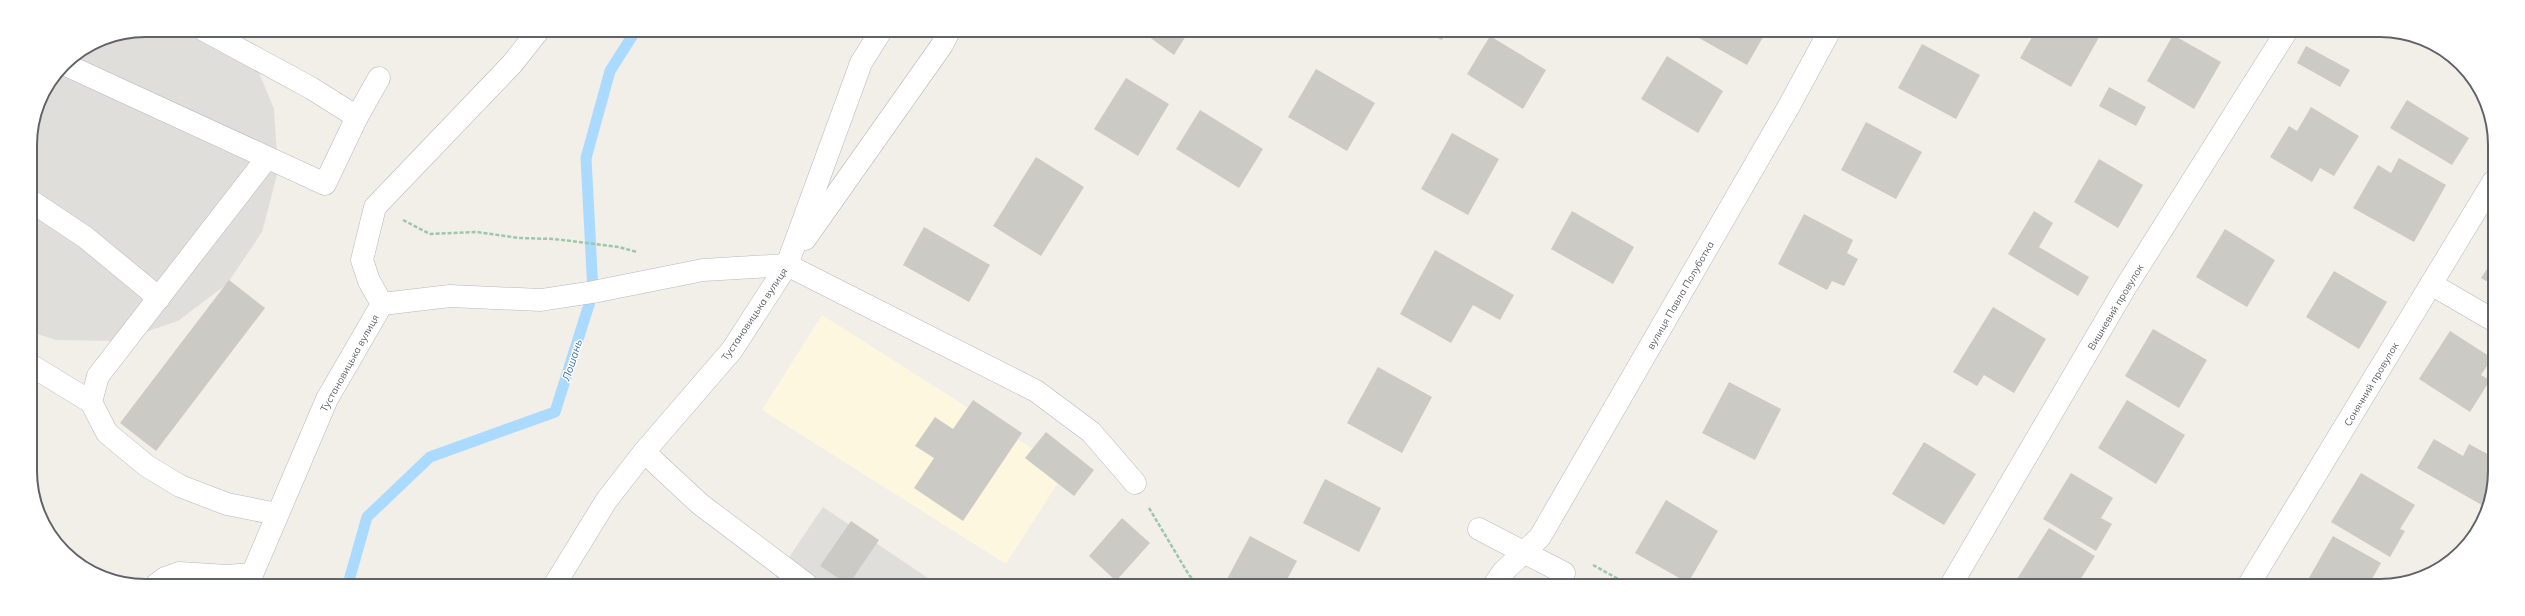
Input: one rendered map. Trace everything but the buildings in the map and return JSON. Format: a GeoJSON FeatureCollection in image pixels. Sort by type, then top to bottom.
{"type":"FeatureCollection","features":[{"type":"Feature","properties":{"kind":"street"},"geometry":{"type":"LineString","coordinates":[[217,37],[311,88],[357,116]]}},
{"type":"Feature","properties":{"kind":"street","name":"Тустановицька вулиця"},"geometry":{"type":"LineString","coordinates":[[250,579],[327,399],[382,304],[369,281],[362,260],[375,207],[512,64],[533,37]]}},
{"type":"Feature","properties":{"kind":"street","name":"Тустановицька вулиця"},"geometry":{"type":"LineString","coordinates":[[558,579],[606,501],[644,452],[732,350],[787,265],[861,63],[877,37]]}},
{"type":"Feature","properties":{"kind":"street"},"geometry":{"type":"LineString","coordinates":[[787,265],[942,45],[946,37]]}},
{"type":"Feature","properties":{"kind":"street","name":"вулиця Павла Полуботка"},"geometry":{"type":"LineString","coordinates":[[1498,579],[1503,572],[1540,537],[1790,106],[1826,37]]}},
{"type":"Feature","properties":{"kind":"street","name":"Вишневий провулок"},"geometry":{"type":"LineString","coordinates":[[1955,579],[2125,288],[2283,37]]}},
{"type":"Feature","properties":{"kind":"street"},"geometry":{"type":"LineString","coordinates":[[71,67],[325,184],[357,116],[379,78]]}},
{"type":"Feature","properties":{"kind":"street"},"geometry":{"type":"LineString","coordinates":[[91,402],[98,376],[267,158]]}},
{"type":"Feature","properties":{"kind":"street","name":"Сонячний провулок"},"geometry":{"type":"LineString","coordinates":[[2252,579],[2488,190]]}},
{"type":"Feature","properties":{"kind":"street"},"geometry":{"type":"LineString","coordinates":[[37,205],[85,237],[159,298]]}},
{"type":"Feature","properties":{"kind":"street"},"geometry":{"type":"LineString","coordinates":[[382,304],[450,296],[541,300],[594,292],[703,270],[787,265],[1036,391],[1092,432],[1135,483]]}},
{"type":"Feature","properties":{"kind":"street"},"geometry":{"type":"LineString","coordinates":[[2431,284],[2488,317]]}},
{"type":"Feature","properties":{"kind":"street"},"geometry":{"type":"LineString","coordinates":[[37,369],[91,402],[107,433],[147,466],[180,486],[227,504],[278,514]]}},
{"type":"Feature","properties":{"kind":"street"},"geometry":{"type":"LineString","coordinates":[[644,452],[700,504],[799,579]]}},
{"type":"Feature","properties":{"kind":"street"},"geometry":{"type":"LineString","coordinates":[[1479,529],[1564,573]]}},
{"type":"Feature","properties":{"kind":"street"},"geometry":{"type":"LineString","coordinates":[[164,579],[179,573],[250,579]]}},
{"type":"Feature","properties":{"kind":"path"},"geometry":{"type":"LineString","coordinates":[[375,207],[430,234],[477,232],[519,238],[554,239],[620,247]]}},
{"type":"Feature","properties":{"kind":"path"},"geometry":{"type":"LineString","coordinates":[[1135,483],[1193,579]]}},
{"type":"Feature","properties":{"kind":"shaded area"},"geometry":{"type":"Polygon","coordinates":[[[145,37],[237,37],[250,51],[274,109],[278,171],[262,232],[227,284],[178,321],[119,341],[56,340],[37,334],[37,138],[45,104],[55,85],[74,64],[85,55],[97,48],[117,41],[145,37]]]}},
{"type":"Feature","properties":{"kind":"shaded area"},"geometry":{"type":"Polygon","coordinates":[[[822,315],[1066,470],[1006,564],[762,410],[822,315]]]}},
{"type":"Feature","properties":{"kind":"shaded area"},"geometry":{"type":"Polygon","coordinates":[[[823,507],[929,579],[774,579],[823,507]]]}},
{"type":"Feature","properties":{"kind":"waterway","name":"Лошань"},"geometry":{"type":"LineString","coordinates":[[349,579],[367,517],[430,457],[555,412],[593,292],[586,158],[610,71],[632,37]]}}]}
